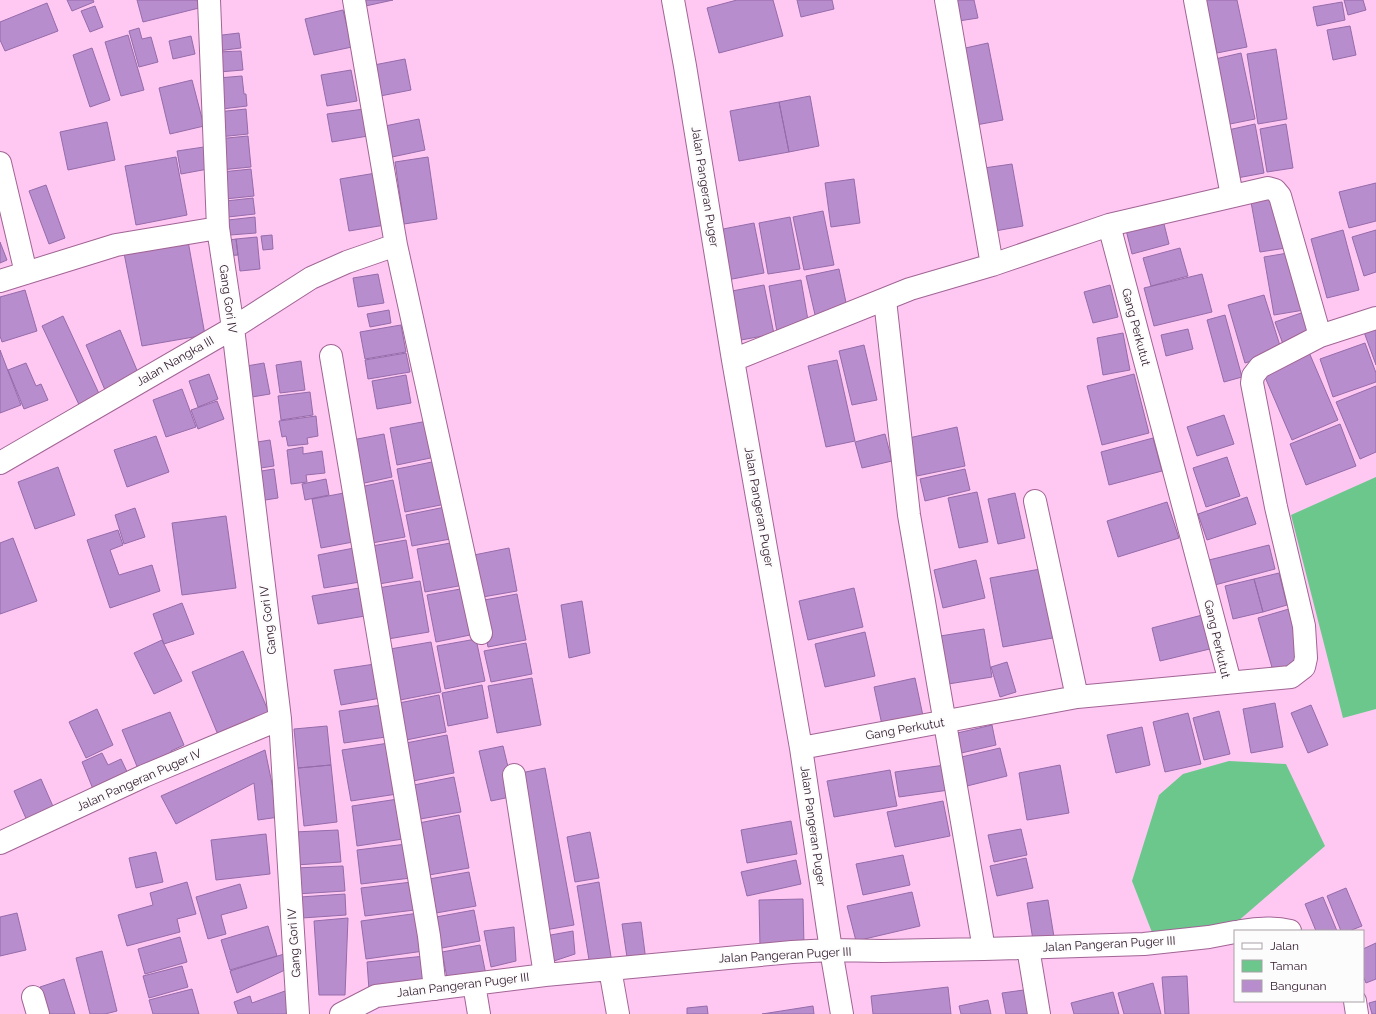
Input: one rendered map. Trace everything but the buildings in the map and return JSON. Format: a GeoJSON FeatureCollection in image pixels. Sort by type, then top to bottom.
{"type":"FeatureCollection","features":[{"type":"Feature","properties":{"kind":"street"},"geometry":{"type":"LineString","coordinates":[[0,281],[116,245],[218,228],[209,0]]}},
{"type":"Feature","properties":{"kind":"street"},"geometry":{"type":"LineString","coordinates":[[354,0],[396,245],[481,633]]}},
{"type":"Feature","properties":{"kind":"street","name":"Jalan Pangeran Puger"},"geometry":{"type":"LineString","coordinates":[[673,0],[733,360],[802,748],[831,950],[842,1014]]}},
{"type":"Feature","properties":{"kind":"street"},"geometry":{"type":"LineString","coordinates":[[946,0],[992,265]]}},
{"type":"Feature","properties":{"kind":"street"},"geometry":{"type":"LineString","coordinates":[[1195,0],[1232,196]]}},
{"type":"Feature","properties":{"kind":"street"},"geometry":{"type":"LineString","coordinates":[[0,163],[26,273]]}},
{"type":"Feature","properties":{"kind":"street"},"geometry":{"type":"LineString","coordinates":[[733,360],[910,289],[992,265],[1108,225],[1268,188],[1275,190],[1280,196],[1320,336]]}},
{"type":"Feature","properties":{"kind":"street","name":"Gang Perkutut"},"geometry":{"type":"LineString","coordinates":[[802,748],[1077,697],[1230,682],[1108,225]]}},
{"type":"Feature","properties":{"kind":"street","name":"Gang Gori IV"},"geometry":{"type":"LineString","coordinates":[[218,228],[233,328],[280,719],[298,1014]]}},
{"type":"Feature","properties":{"kind":"street","name":"Jalan Nangka III"},"geometry":{"type":"LineString","coordinates":[[0,463],[233,328],[311,278],[347,262],[396,245]]}},
{"type":"Feature","properties":{"kind":"street"},"geometry":{"type":"LineString","coordinates":[[885,300],[909,515],[984,949]]}},
{"type":"Feature","properties":{"kind":"street"},"geometry":{"type":"LineString","coordinates":[[1230,682],[1291,677],[1304,667],[1306,658],[1304,626],[1276,507],[1252,382],[1253,376],[1260,367],[1320,336],[1376,318]]}},
{"type":"Feature","properties":{"kind":"street"},"geometry":{"type":"LineString","coordinates":[[331,356],[429,936],[435,989]]}},
{"type":"Feature","properties":{"kind":"street"},"geometry":{"type":"LineString","coordinates":[[1035,501],[1077,697]]}},
{"type":"Feature","properties":{"kind":"street","name":"Jalan Pangeran Puger IV"},"geometry":{"type":"LineString","coordinates":[[0,843],[144,776],[280,719]]}},
{"type":"Feature","properties":{"kind":"street"},"geometry":{"type":"LineString","coordinates":[[514,775],[545,975]]}},
{"type":"Feature","properties":{"kind":"street"},"geometry":{"type":"LineString","coordinates":[[1245,930],[1255,928],[1286,930]]}},
{"type":"Feature","properties":{"kind":"street","name":"Jalan Pangeran Puger III"},"geometry":{"type":"LineString","coordinates":[[341,1014],[376,996],[610,968],[831,950],[882,951],[1144,944],[1209,937],[1234,932]]}},
{"type":"Feature","properties":{"kind":"street"},"geometry":{"type":"LineString","coordinates":[[1028,948],[1039,1014]]}},
{"type":"Feature","properties":{"kind":"street"},"geometry":{"type":"LineString","coordinates":[[610,968],[618,1014]]}},
{"type":"Feature","properties":{"kind":"street"},"geometry":{"type":"LineString","coordinates":[[474,984],[478,1014]]}},
{"type":"Feature","properties":{"kind":"street"},"geometry":{"type":"LineString","coordinates":[[1355,1002],[1357,1014]]}},
{"type":"Feature","properties":{"kind":"green space"},"geometry":{"type":"Polygon","coordinates":[[[1376,477],[1376,709],[1343,718],[1291,515],[1376,477]]]}},
{"type":"Feature","properties":{"kind":"green space"},"geometry":{"type":"Polygon","coordinates":[[[1229,761],[1286,764],[1325,846],[1230,928],[1153,935],[1132,881],[1159,795],[1183,774],[1229,761]]]}}]}
